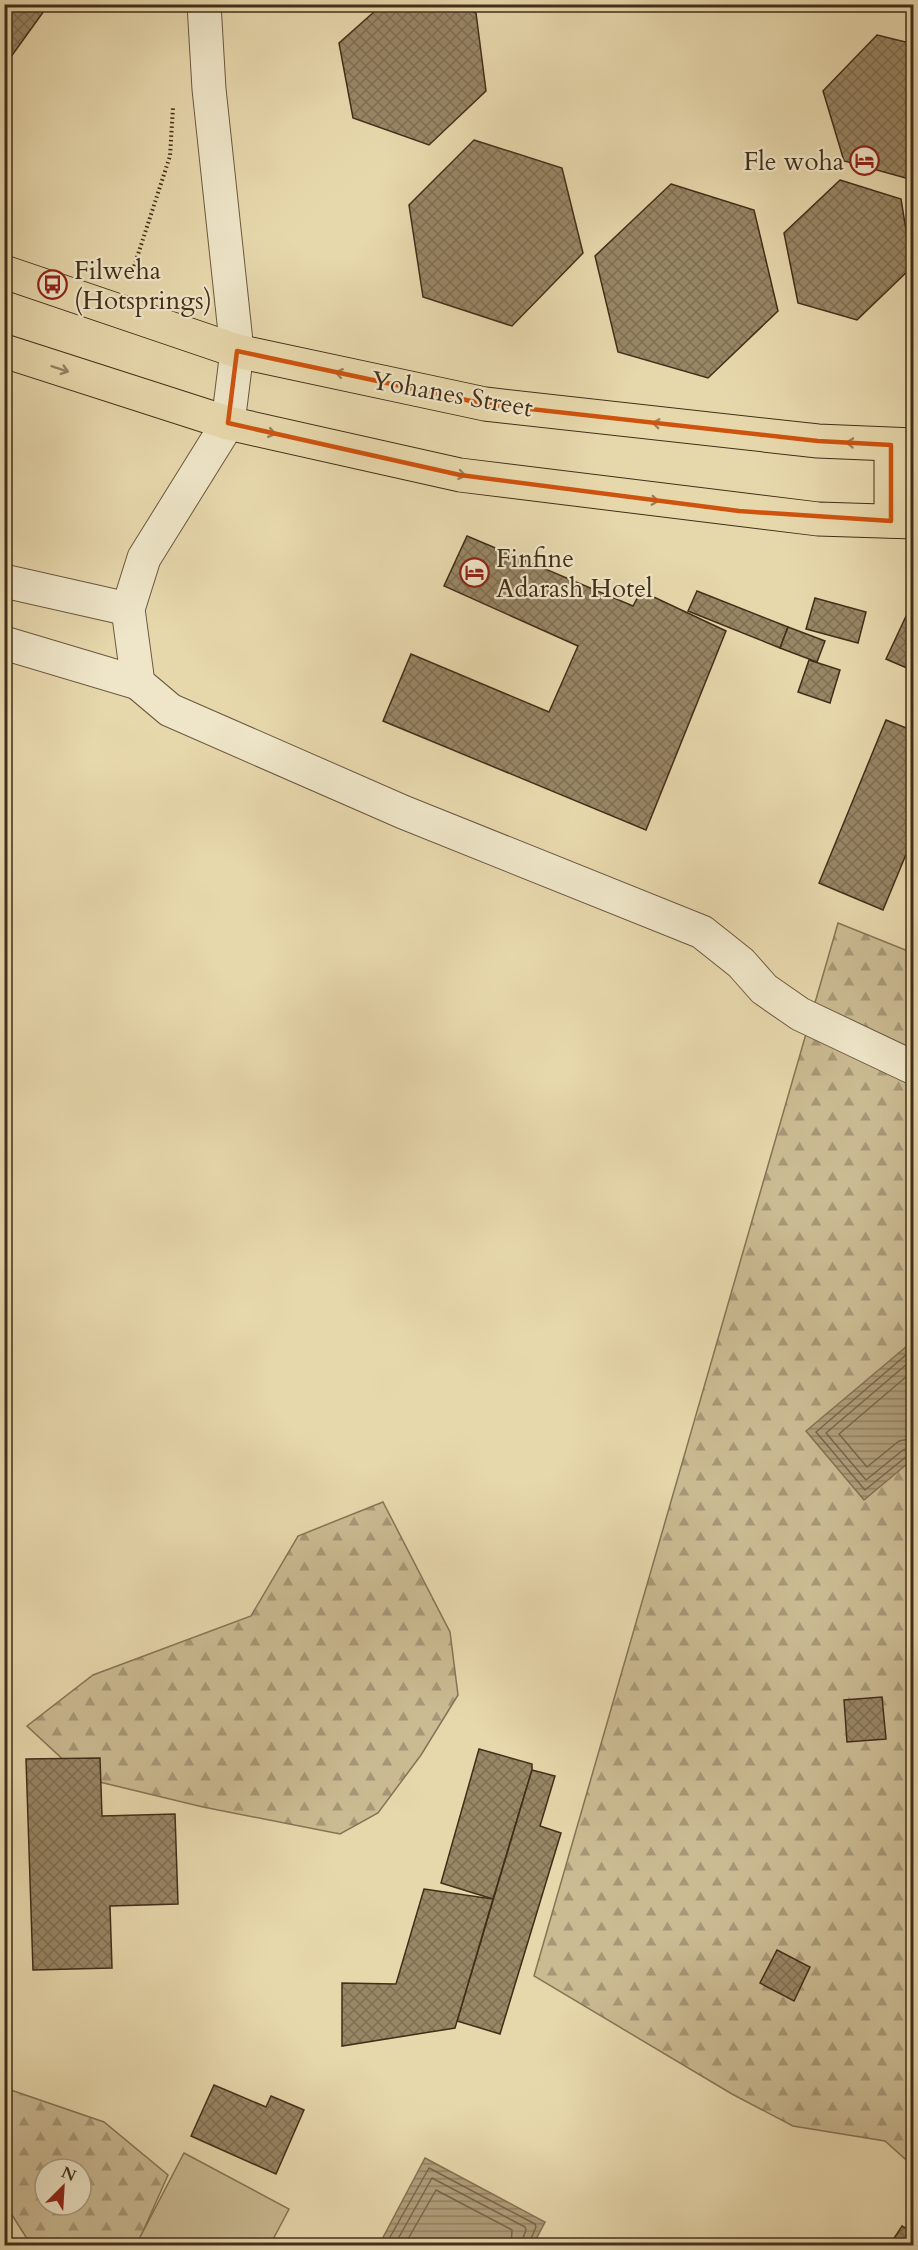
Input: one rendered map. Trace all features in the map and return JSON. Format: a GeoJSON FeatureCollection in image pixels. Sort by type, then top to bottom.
{"type":"FeatureCollection","features":[{"type":"Feature","properties":{"kind":"main road","name":"Yohanes Street"},"geometry":{"type":"LineString","coordinates":[[4,272],[237,351],[485,404],[797,439],[902,445]]}},
{"type":"Feature","properties":{"kind":"main road"},"geometry":{"type":"LineString","coordinates":[[4,351],[228,423],[460,475],[739,511],[819,519],[902,522],[902,445]]}},
{"type":"Feature","properties":{"kind":"street"},"geometry":{"type":"LineString","coordinates":[[138,683],[128,609],[144,558],[228,423],[237,351],[208,89],[204,4]]}},
{"type":"Feature","properties":{"kind":"street"},"geometry":{"type":"LineString","coordinates":[[4,581],[128,609]]}},
{"type":"Feature","properties":{"kind":"street"},"geometry":{"type":"LineString","coordinates":[[4,643],[138,683],[170,710],[403,812],[702,932],[741,963],[764,989],[800,1014],[914,1068]]}},
{"type":"Feature","properties":{"kind":"path"},"geometry":{"type":"LineString","coordinates":[[128,287],[170,156],[174,99]]}},
{"type":"Feature","properties":{"kind":"highlighted area"},"geometry":{"type":"Polygon","coordinates":[[[237,351],[485,404],[818,441],[891,445],[891,521],[739,511],[460,475],[228,423],[237,351]]]}},
{"type":"Feature","properties":{"kind":"green space"},"geometry":{"type":"Polygon","coordinates":[[[838,923],[913,953],[913,2166],[885,2141],[793,2126],[732,2094],[534,1976],[838,923]]]}},
{"type":"Feature","properties":{"kind":"green space"},"geometry":{"type":"Polygon","coordinates":[[[383,1502],[450,1632],[458,1695],[421,1755],[378,1813],[340,1834],[203,1807],[83,1778],[27,1726],[93,1675],[251,1616],[298,1536],[383,1502]]]}},
{"type":"Feature","properties":{"kind":"green space"},"geometry":{"type":"Polygon","coordinates":[[[5,2088],[104,2122],[168,2175],[137,2245],[31,2245],[5,2204],[5,2088]]]}},
{"type":"Feature","properties":{"kind":"green space"},"geometry":{"type":"Polygon","coordinates":[[[184,2153],[289,2209],[270,2245],[136,2245],[184,2153]]]}},
{"type":"Feature","properties":{"kind":"water"},"geometry":{"type":"Polygon","coordinates":[[[913,1341],[913,1459],[864,1500],[806,1431],[913,1341]]]}},
{"type":"Feature","properties":{"kind":"water"},"geometry":{"type":"Polygon","coordinates":[[[425,2158],[545,2222],[533,2245],[379,2245],[425,2158]]]}},
{"type":"Feature","properties":{"kind":"building"},"geometry":{"type":"Polygon","coordinates":[[[4,4],[49,4],[8,61],[4,63],[4,4]]]}},
{"type":"Feature","properties":{"kind":"building"},"geometry":{"type":"Polygon","coordinates":[[[383,4],[452,4],[476,13],[486,91],[429,145],[353,118],[339,43],[383,4]]]}},
{"type":"Feature","properties":{"kind":"building"},"geometry":{"type":"Polygon","coordinates":[[[877,35],[914,44],[913,180],[844,161],[823,91],[877,35]]]}},
{"type":"Feature","properties":{"kind":"building"},"geometry":{"type":"Polygon","coordinates":[[[474,140],[562,168],[583,253],[512,326],[423,297],[409,205],[474,140]]]}},
{"type":"Feature","properties":{"kind":"building"},"geometry":{"type":"Polygon","coordinates":[[[840,180],[901,199],[912,267],[857,320],[798,303],[784,233],[840,180]]]}},
{"type":"Feature","properties":{"kind":"building"},"geometry":{"type":"Polygon","coordinates":[[[671,184],[754,210],[778,311],[708,378],[618,352],[595,256],[671,184]]]}},
{"type":"Feature","properties":{"kind":"building"},"geometry":{"type":"Polygon","coordinates":[[[467,536],[633,606],[641,591],[726,631],[646,830],[383,721],[411,654],[549,712],[578,646],[444,586],[467,536]]]}},
{"type":"Feature","properties":{"kind":"building"},"geometry":{"type":"Polygon","coordinates":[[[697,591],[788,627],[780,648],[688,611],[697,591]]]}},
{"type":"Feature","properties":{"kind":"building"},"geometry":{"type":"Polygon","coordinates":[[[815,598],[866,612],[858,643],[806,629],[815,598]]]}},
{"type":"Feature","properties":{"kind":"building"},"geometry":{"type":"Polygon","coordinates":[[[914,599],[914,671],[886,659],[914,599]]]}},
{"type":"Feature","properties":{"kind":"building"},"geometry":{"type":"Polygon","coordinates":[[[788,627],[825,641],[817,662],[780,648],[788,627]]]}},
{"type":"Feature","properties":{"kind":"building"},"geometry":{"type":"Polygon","coordinates":[[[809,660],[840,670],[830,703],[798,692],[809,660]]]}},
{"type":"Feature","properties":{"kind":"building"},"geometry":{"type":"Polygon","coordinates":[[[886,720],[914,731],[914,835],[883,910],[819,883],[886,720]]]}},
{"type":"Feature","properties":{"kind":"building"},"geometry":{"type":"Polygon","coordinates":[[[882,1697],[886,1739],[847,1742],[844,1700],[882,1697]]]}},
{"type":"Feature","properties":{"kind":"building"},"geometry":{"type":"Polygon","coordinates":[[[479,1749],[532,1764],[493,1899],[441,1883],[479,1749]]]}},
{"type":"Feature","properties":{"kind":"building"},"geometry":{"type":"Polygon","coordinates":[[[100,1758],[102,1816],[175,1814],[178,1904],[110,1906],[112,1968],[33,1970],[26,1759],[100,1758]]]}},
{"type":"Feature","properties":{"kind":"building"},"geometry":{"type":"Polygon","coordinates":[[[532,1770],[555,1776],[540,1826],[561,1833],[500,2034],[457,2021],[532,1770]]]}},
{"type":"Feature","properties":{"kind":"building"},"geometry":{"type":"Polygon","coordinates":[[[424,1889],[493,1899],[455,2028],[342,2046],[342,1983],[396,1984],[424,1889]]]}},
{"type":"Feature","properties":{"kind":"building"},"geometry":{"type":"Polygon","coordinates":[[[777,1950],[810,1967],[794,2001],[760,1983],[777,1950]]]}},
{"type":"Feature","properties":{"kind":"building"},"geometry":{"type":"Polygon","coordinates":[[[214,2085],[266,2107],[271,2096],[304,2110],[276,2174],[191,2136],[214,2085]]]}},
{"type":"Feature","properties":{"kind":"building"},"geometry":{"type":"Polygon","coordinates":[[[902,2226],[914,2233],[914,2246],[889,2246],[902,2226]]]}},
{"type":"Feature","properties":{"kind":"place","name":"Fle woha"},"geometry":{"type":"Point","coordinates":[865,161]}},
{"type":"Feature","properties":{"kind":"place","name":"Filweha (Hotsprings)"},"geometry":{"type":"Point","coordinates":[53,285]}},
{"type":"Feature","properties":{"kind":"place","name":"Finfine Adarash Hotel"},"geometry":{"type":"Point","coordinates":[475,573]}}]}
